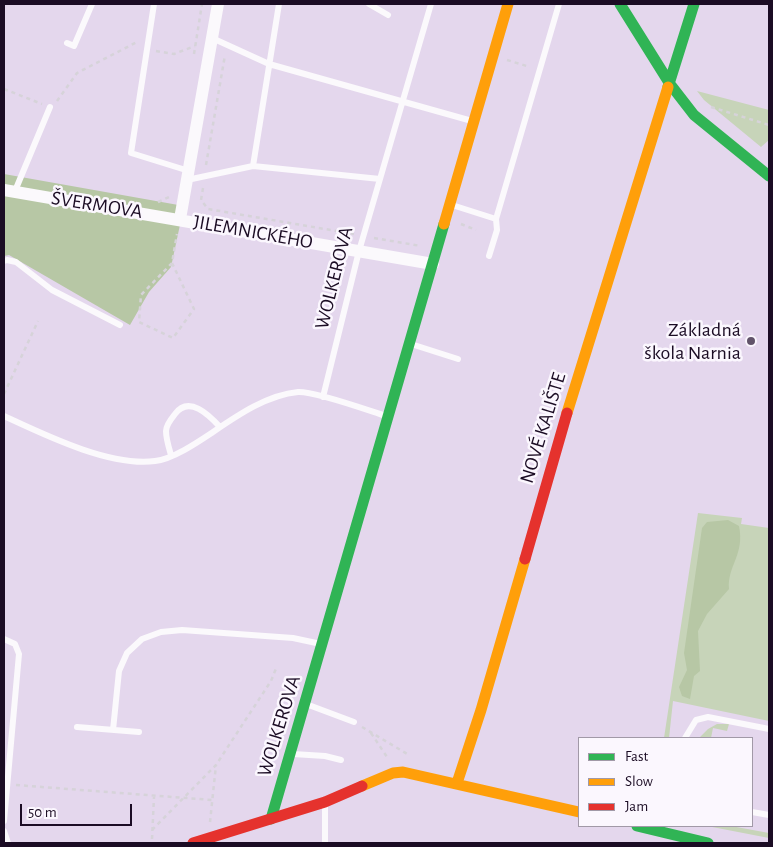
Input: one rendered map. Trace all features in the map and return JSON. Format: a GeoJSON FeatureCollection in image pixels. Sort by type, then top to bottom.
{"type":"FeatureCollection","features":[{"type":"Feature","properties":{"kind":"street","name":"JILEMNICKÉHO"},"geometry":{"type":"LineString","coordinates":[[218,4],[180,219],[433,264]]}},
{"type":"Feature","properties":{"kind":"street","name":"WOLKEROVA"},"geometry":{"type":"LineString","coordinates":[[271,819],[508,4]]}},
{"type":"Feature","properties":{"kind":"street"},"geometry":{"type":"LineString","coordinates":[[620,4],[670,84],[694,115],[769,176]]}},
{"type":"Feature","properties":{"kind":"street","name":"NOVÉ KALIŠTE"},"geometry":{"type":"LineString","coordinates":[[457,783],[481,710],[551,465],[694,4]]}},
{"type":"Feature","properties":{"kind":"street","name":"ŠVERMOVA"},"geometry":{"type":"LineString","coordinates":[[9,190],[180,219]]}},
{"type":"Feature","properties":{"kind":"street"},"geometry":{"type":"LineString","coordinates":[[193,843],[325,802],[393,773],[403,772],[578,812]]}},
{"type":"Feature","properties":{"kind":"street"},"geometry":{"type":"LineString","coordinates":[[647,827],[666,829],[708,843]]}},
{"type":"Feature","properties":{"kind":"lane"},"geometry":{"type":"LineString","coordinates":[[67,43],[74,46],[92,4]]}},
{"type":"Feature","properties":{"kind":"lane"},"geometry":{"type":"LineString","coordinates":[[154,4],[131,153],[188,176],[205,176],[253,166],[380,179]]}},
{"type":"Feature","properties":{"kind":"lane"},"geometry":{"type":"LineString","coordinates":[[253,166],[279,4]]}},
{"type":"Feature","properties":{"kind":"lane"},"geometry":{"type":"LineString","coordinates":[[369,4],[388,16]]}},
{"type":"Feature","properties":{"kind":"lane","name":"WOLKEROVA"},"geometry":{"type":"LineString","coordinates":[[323,398],[364,236],[431,4]]}},
{"type":"Feature","properties":{"kind":"lane"},"geometry":{"type":"LineString","coordinates":[[489,256],[497,230],[496,219],[559,4]]}},
{"type":"Feature","properties":{"kind":"lane"},"geometry":{"type":"LineString","coordinates":[[212,38],[269,64],[474,122]]}},
{"type":"Feature","properties":{"kind":"lane","name":"ŠVERMOVA"},"geometry":{"type":"LineString","coordinates":[[9,190],[50,107]]}},
{"type":"Feature","properties":{"kind":"lane"},"geometry":{"type":"LineString","coordinates":[[450,204],[496,219]]}},
{"type":"Feature","properties":{"kind":"lane"},"geometry":{"type":"LineString","coordinates":[[4,261],[16,262],[52,290],[120,325]]}},
{"type":"Feature","properties":{"kind":"lane"},"geometry":{"type":"LineString","coordinates":[[410,344],[458,359]]}},
{"type":"Feature","properties":{"kind":"lane"},"geometry":{"type":"LineString","coordinates":[[4,416],[80,448],[127,461],[157,461],[192,446],[220,427],[275,396],[300,392],[389,416]]}},
{"type":"Feature","properties":{"kind":"lane"},"geometry":{"type":"LineString","coordinates":[[171,455],[166,431],[170,420],[178,410],[188,406],[197,407],[220,427]]}},
{"type":"Feature","properties":{"kind":"lane"},"geometry":{"type":"LineString","coordinates":[[113,730],[119,671],[127,653],[142,639],[161,632],[182,630],[293,638],[323,644]]}},
{"type":"Feature","properties":{"kind":"lane"},"geometry":{"type":"LineString","coordinates":[[4,639],[15,644],[19,654],[4,821]]}},
{"type":"Feature","properties":{"kind":"lane"},"geometry":{"type":"LineString","coordinates":[[306,704],[354,722]]}},
{"type":"Feature","properties":{"kind":"lane"},"geometry":{"type":"LineString","coordinates":[[686,737],[696,720],[708,717],[769,729]]}},
{"type":"Feature","properties":{"kind":"lane"},"geometry":{"type":"LineString","coordinates":[[77,727],[139,732]]}},
{"type":"Feature","properties":{"kind":"lane"},"geometry":{"type":"LineString","coordinates":[[291,754],[325,756],[341,760]]}},
{"type":"Feature","properties":{"kind":"lane"},"geometry":{"type":"LineString","coordinates":[[325,802],[325,843]]}},
{"type":"Feature","properties":{"kind":"lane"},"geometry":{"type":"LineString","coordinates":[[753,812],[769,815]]}},
{"type":"Feature","properties":{"kind":"lane"},"geometry":{"type":"LineString","coordinates":[[4,831],[8,843]]}},
{"type":"Feature","properties":{"kind":"path"},"geometry":{"type":"LineString","coordinates":[[4,89],[50,107],[57,102],[76,74],[149,36]]}},
{"type":"Feature","properties":{"kind":"path"},"geometry":{"type":"LineString","coordinates":[[226,44],[201,200],[208,209],[422,246]]}},
{"type":"Feature","properties":{"kind":"path"},"geometry":{"type":"LineString","coordinates":[[147,50],[174,54],[195,46]]}},
{"type":"Feature","properties":{"kind":"path"},"geometry":{"type":"LineString","coordinates":[[503,59],[529,66]]}},
{"type":"Feature","properties":{"kind":"path"},"geometry":{"type":"LineString","coordinates":[[704,105],[769,125]]}},
{"type":"Feature","properties":{"kind":"path"},"geometry":{"type":"LineString","coordinates":[[172,263],[194,309],[173,338],[139,322],[141,295],[172,263],[180,219]]}},
{"type":"Feature","properties":{"kind":"path"},"geometry":{"type":"LineString","coordinates":[[455,222],[476,230]]}},
{"type":"Feature","properties":{"kind":"path"},"geometry":{"type":"LineString","coordinates":[[4,394],[38,322]]}},
{"type":"Feature","properties":{"kind":"path"},"geometry":{"type":"LineString","coordinates":[[152,830],[216,766],[271,681],[277,666]]}},
{"type":"Feature","properties":{"kind":"path"},"geometry":{"type":"LineString","coordinates":[[354,722],[409,755]]}},
{"type":"Feature","properties":{"kind":"path"},"geometry":{"type":"LineString","coordinates":[[368,730],[382,746],[389,761]]}},
{"type":"Feature","properties":{"kind":"path"},"geometry":{"type":"LineString","coordinates":[[210,826],[216,766]]}},
{"type":"Feature","properties":{"kind":"path"},"geometry":{"type":"LineString","coordinates":[[7,784],[154,797],[212,800]]}},
{"type":"Feature","properties":{"kind":"path"},"geometry":{"type":"LineString","coordinates":[[152,839],[154,797]]}},
{"type":"Feature","properties":{"kind":"green space"},"geometry":{"type":"Polygon","coordinates":[[[697,91],[769,110],[769,140],[761,147],[704,100],[697,91]]]}},
{"type":"Feature","properties":{"kind":"green space"},"geometry":{"type":"Polygon","coordinates":[[[4,174],[184,206],[171,267],[149,292],[130,325],[9,255],[4,256],[4,174]]]}},
{"type":"Feature","properties":{"kind":"green space"},"geometry":{"type":"Polygon","coordinates":[[[698,513],[742,518],[741,524],[769,528],[769,721],[673,701],[669,737],[664,737],[698,513]]]}},
{"type":"Feature","properties":{"kind":"green space"},"geometry":{"type":"Polygon","coordinates":[[[728,520],[739,526],[740,545],[729,581],[729,589],[707,614],[698,631],[700,671],[694,676],[690,699],[682,696],[679,687],[687,670],[684,653],[702,528],[707,522],[728,520]]]}},
{"type":"Feature","properties":{"kind":"green space"},"geometry":{"type":"Polygon","coordinates":[[[717,724],[729,724],[727,731],[713,728],[711,737],[700,737],[717,724]]]}},
{"type":"Feature","properties":{"kind":"green space"},"geometry":{"type":"Polygon","coordinates":[[[712,827],[736,827],[769,833],[769,838],[712,827]]]}},
{"type":"Feature","properties":{"kind":"traffic: fast"},"geometry":{"type":"LineString","coordinates":[[620,4],[670,84],[694,115],[769,176]]}},
{"type":"Feature","properties":{"kind":"traffic: fast"},"geometry":{"type":"LineString","coordinates":[[668,87],[694,4]]}},
{"type":"Feature","properties":{"kind":"traffic: fast"},"geometry":{"type":"LineString","coordinates":[[271,819],[444,224]]}},
{"type":"Feature","properties":{"kind":"traffic: fast"},"geometry":{"type":"LineString","coordinates":[[641,827],[708,843]]}},
{"type":"Feature","properties":{"kind":"traffic: slow"},"geometry":{"type":"LineString","coordinates":[[444,224],[508,4]]}},
{"type":"Feature","properties":{"kind":"traffic: slow"},"geometry":{"type":"LineString","coordinates":[[567,413],[668,87]]}},
{"type":"Feature","properties":{"kind":"traffic: slow"},"geometry":{"type":"LineString","coordinates":[[457,783],[481,710],[525,559]]}},
{"type":"Feature","properties":{"kind":"traffic: slow"},"geometry":{"type":"LineString","coordinates":[[362,786],[393,773],[403,772],[578,812]]}},
{"type":"Feature","properties":{"kind":"traffic: jam"},"geometry":{"type":"LineString","coordinates":[[525,559],[567,413]]}},
{"type":"Feature","properties":{"kind":"traffic: jam"},"geometry":{"type":"LineString","coordinates":[[193,843],[325,802],[362,786]]}},
{"type":"Feature","properties":{"kind":"place","name":"Základná škola Narnia"},"geometry":{"type":"Point","coordinates":[751,341]}}]}
